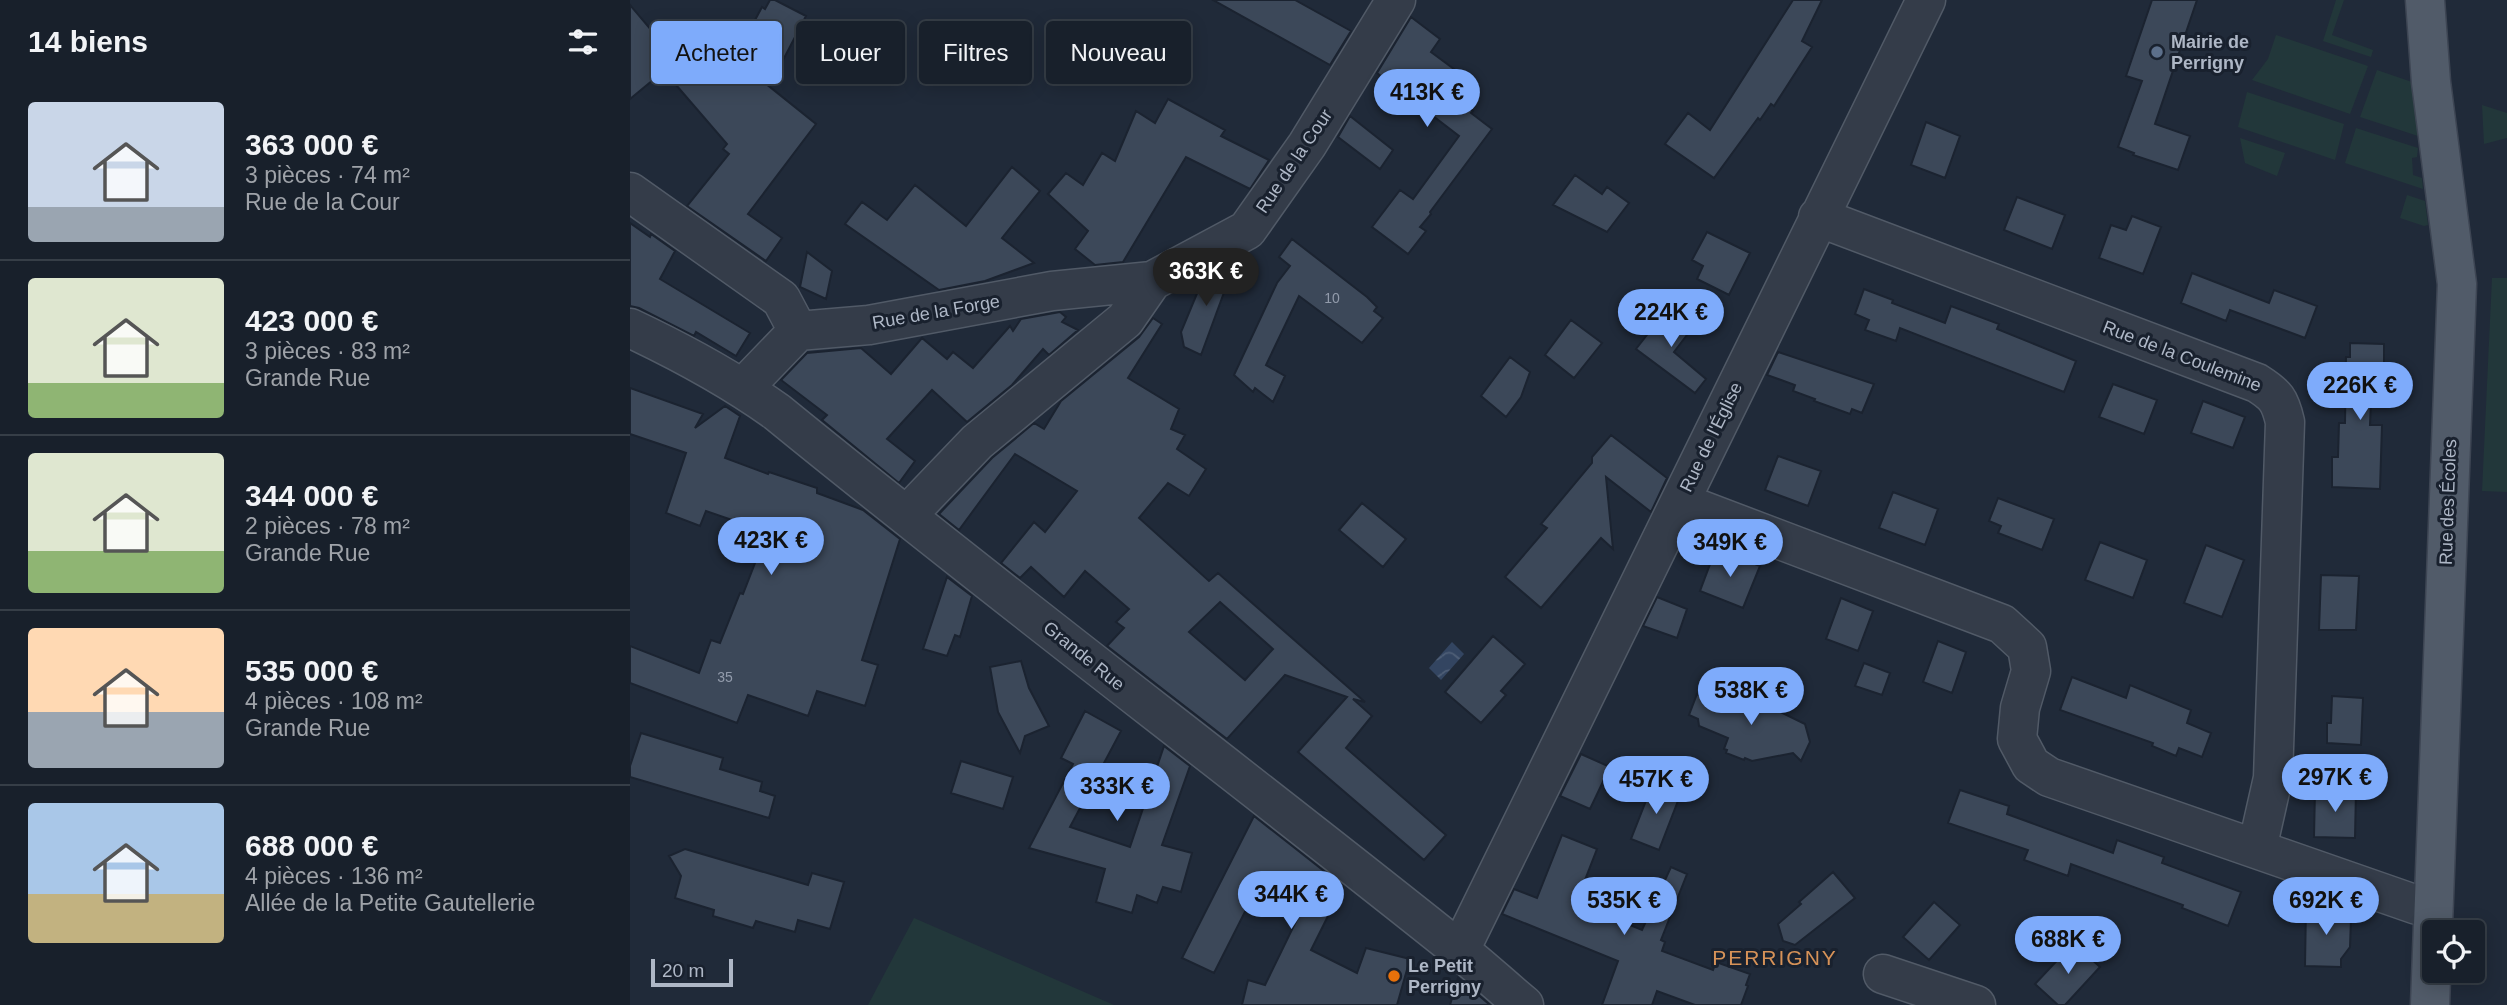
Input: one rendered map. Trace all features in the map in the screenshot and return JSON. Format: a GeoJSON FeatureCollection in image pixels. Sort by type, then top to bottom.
{"type":"FeatureCollection","features":[{"type":"Feature","properties":{"kind":"main road","name":"Rue des Écoles"},"geometry":{"type":"LineString","coordinates":[[2425,0],[2431,82],[2456,284],[2430,1005]]}},
{"type":"Feature","properties":{"kind":"street","name":"Rue de la Cour"},"geometry":{"type":"LineString","coordinates":[[1152,281],[1247,230],[1307,145],[1396,0]]}},
{"type":"Feature","properties":{"kind":"street","name":"Rue de l'Église"},"geometry":{"type":"LineString","coordinates":[[1460,950],[1926,0]]}},
{"type":"Feature","properties":{"kind":"street"},"geometry":{"type":"LineString","coordinates":[[630,192],[781,299],[798,331],[743,388]]}},
{"type":"Feature","properties":{"kind":"street","name":"Rue de la Coulemine"},"geometry":{"type":"LineString","coordinates":[[1818,217],[2257,383],[2273,393],[2281,406],[2285,422],[2273,778],[2257,849]]}},
{"type":"Feature","properties":{"kind":"street","name":"Rue de la Forge"},"geometry":{"type":"LineString","coordinates":[[798,331],[869,325],[1052,291],[1152,281]]}},
{"type":"Feature","properties":{"kind":"street"},"geometry":{"type":"LineString","coordinates":[[907,515],[977,442],[1125,320],[1152,281]]}},
{"type":"Feature","properties":{"kind":"street","name":"Grande Rue"},"geometry":{"type":"LineString","coordinates":[[630,328],[696,361],[743,388],[777,412],[1120,685],[1271,800],[1460,950],[1524,1005]]}},
{"type":"Feature","properties":{"kind":"street"},"geometry":{"type":"LineString","coordinates":[[1680,502],[2002,624],[2027,647],[2031,671],[2020,708],[2017,739],[2031,765],[2049,777],[2417,905],[2433,905]]}},
{"type":"Feature","properties":{"kind":"street"},"geometry":{"type":"LineString","coordinates":[[1883,974],[1976,1005]]}},
{"type":"Feature","properties":{"kind":"green space"},"geometry":{"type":"Polygon","coordinates":[[[2336,0],[2344,0],[2332,35],[2373,50],[2371,57],[2323,41],[2336,0]]]}},
{"type":"Feature","properties":{"kind":"green space"},"geometry":{"type":"Polygon","coordinates":[[[2276,35],[2368,66],[2350,114],[2252,80],[2268,59],[2276,35]]]}},
{"type":"Feature","properties":{"kind":"green space"},"geometry":{"type":"Polygon","coordinates":[[[2377,70],[2412,82],[2418,136],[2360,117],[2377,70]]]}},
{"type":"Feature","properties":{"kind":"green space"},"geometry":{"type":"Polygon","coordinates":[[[2247,92],[2344,124],[2335,160],[2238,127],[2247,92]]]}},
{"type":"Feature","properties":{"kind":"green space"},"geometry":{"type":"Polygon","coordinates":[[[2482,105],[2507,113],[2507,138],[2484,144],[2482,105]]]}},
{"type":"Feature","properties":{"kind":"green space"},"geometry":{"type":"Polygon","coordinates":[[[2356,128],[2418,148],[2417,157],[2412,158],[2413,175],[2422,178],[2423,189],[2345,163],[2356,128]]]}},
{"type":"Feature","properties":{"kind":"green space"},"geometry":{"type":"Polygon","coordinates":[[[2240,138],[2285,153],[2277,176],[2245,163],[2240,138]]]}},
{"type":"Feature","properties":{"kind":"green space"},"geometry":{"type":"Polygon","coordinates":[[[2407,195],[2425,201],[2428,225],[2400,218],[2407,195]]]}},
{"type":"Feature","properties":{"kind":"green space"},"geometry":{"type":"Polygon","coordinates":[[[2492,278],[2507,278],[2507,492],[2482,491],[2492,278]]]}},
{"type":"Feature","properties":{"kind":"green space"},"geometry":{"type":"Polygon","coordinates":[[[914,918],[1114,1005],[868,1005],[914,918]]]}},
{"type":"Feature","properties":{"kind":"water"},"geometry":{"type":"Polygon","coordinates":[[[1452,642],[1464,654],[1441,680],[1429,668],[1452,642]]]}},
{"type":"Feature","properties":{"kind":"building"},"geometry":{"type":"Polygon","coordinates":[[[770,0],[775,0],[806,16],[803,21],[796,21],[796,35],[782,62],[782,21],[754,21],[762,7],[765,9],[770,0]]]}},
{"type":"Feature","properties":{"kind":"building"},"geometry":{"type":"Polygon","coordinates":[[[1213,0],[1295,0],[1351,31],[1330,65],[1213,0]]]}},
{"type":"Feature","properties":{"kind":"building"},"geometry":{"type":"Polygon","coordinates":[[[1793,0],[1822,0],[1802,41],[1812,47],[1774,106],[1771,104],[1760,120],[1758,118],[1714,178],[1665,144],[1688,113],[1710,130],[1793,0]]]}},
{"type":"Feature","properties":{"kind":"building"},"geometry":{"type":"Polygon","coordinates":[[[2152,0],[2197,0],[2155,124],[2190,136],[2178,170],[2133,155],[2134,153],[2118,147],[2142,81],[2126,76],[2152,0]]]}},
{"type":"Feature","properties":{"kind":"building"},"geometry":{"type":"Polygon","coordinates":[[[630,5],[651,30],[651,82],[630,99],[630,5]]]}},
{"type":"Feature","properties":{"kind":"building"},"geometry":{"type":"Polygon","coordinates":[[[1411,17],[1440,39],[1431,52],[1462,75],[1452,88],[1462,96],[1460,101],[1473,111],[1471,113],[1492,129],[1430,212],[1420,227],[1426,231],[1408,254],[1372,227],[1400,190],[1413,199],[1459,136],[1377,73],[1411,17]]]}},
{"type":"Feature","properties":{"kind":"building"},"geometry":{"type":"Polygon","coordinates":[[[675,84],[766,84],[816,124],[748,214],[782,238],[766,261],[687,206],[729,154],[723,149],[727,144],[675,84]]]}},
{"type":"Feature","properties":{"kind":"building"},"geometry":{"type":"Polygon","coordinates":[[[1168,99],[1225,130],[1221,136],[1269,160],[1250,189],[1186,157],[1123,262],[1095,265],[1075,249],[1088,231],[1048,194],[1066,173],[1083,185],[1102,153],[1115,161],[1136,111],[1155,123],[1168,99]]]}},
{"type":"Feature","properties":{"kind":"building"},"geometry":{"type":"Polygon","coordinates":[[[1350,116],[1393,150],[1380,169],[1338,137],[1350,116]]]}},
{"type":"Feature","properties":{"kind":"building"},"geometry":{"type":"Polygon","coordinates":[[[1926,122],[1960,136],[1945,178],[1911,165],[1926,122]]]}},
{"type":"Feature","properties":{"kind":"building"},"geometry":{"type":"Polygon","coordinates":[[[1012,167],[1040,191],[1002,238],[1034,263],[985,281],[939,290],[845,224],[862,202],[887,220],[915,185],[966,226],[1012,167]]]}},
{"type":"Feature","properties":{"kind":"building"},"geometry":{"type":"Polygon","coordinates":[[[1575,175],[1602,194],[1607,187],[1629,203],[1607,232],[1553,205],[1575,175]]]}},
{"type":"Feature","properties":{"kind":"building"},"geometry":{"type":"Polygon","coordinates":[[[2017,197],[2065,215],[2052,249],[2004,230],[2017,197]]]}},
{"type":"Feature","properties":{"kind":"building"},"geometry":{"type":"Polygon","coordinates":[[[2132,216],[2161,227],[2143,274],[2099,258],[2111,225],[2126,230],[2132,216]]]}},
{"type":"Feature","properties":{"kind":"building"},"geometry":{"type":"Polygon","coordinates":[[[630,223],[675,251],[660,279],[750,333],[736,356],[696,332],[694,336],[630,306],[630,223]]]}},
{"type":"Feature","properties":{"kind":"building"},"geometry":{"type":"Polygon","coordinates":[[[1707,232],[1750,253],[1729,295],[1697,279],[1703,266],[1692,260],[1707,232]]]}},
{"type":"Feature","properties":{"kind":"building"},"geometry":{"type":"Polygon","coordinates":[[[1292,239],[1367,297],[1377,307],[1374,311],[1383,318],[1362,343],[1299,296],[1266,365],[1285,376],[1273,402],[1255,388],[1253,392],[1234,375],[1277,283],[1290,266],[1279,257],[1292,239]]]}},
{"type":"Feature","properties":{"kind":"building"},"geometry":{"type":"Polygon","coordinates":[[[807,252],[832,271],[826,299],[800,287],[807,252]]]}},
{"type":"Feature","properties":{"kind":"building"},"geometry":{"type":"Polygon","coordinates":[[[1236,260],[1239,262],[1232,279],[1229,279],[1201,355],[1184,347],[1181,332],[1203,279],[1236,260]]]}},
{"type":"Feature","properties":{"kind":"building"},"geometry":{"type":"Polygon","coordinates":[[[2192,273],[2269,303],[2274,290],[2317,306],[2305,338],[2230,310],[2226,321],[2181,303],[2192,273]]]}},
{"type":"Feature","properties":{"kind":"building"},"geometry":{"type":"Polygon","coordinates":[[[1864,289],[1945,323],[1951,306],[1999,324],[1997,329],[2076,361],[2064,392],[1900,328],[1896,341],[1865,330],[1869,320],[1855,314],[1864,289]]]}},
{"type":"Feature","properties":{"kind":"building"},"geometry":{"type":"Polygon","coordinates":[[[1668,308],[1693,327],[1674,352],[1706,379],[1695,393],[1636,349],[1668,308]]]}},
{"type":"Feature","properties":{"kind":"building"},"geometry":{"type":"Polygon","coordinates":[[[1060,312],[1066,317],[1062,322],[1078,330],[1049,355],[1043,349],[1012,385],[967,422],[932,390],[887,439],[915,461],[899,483],[822,420],[827,415],[781,380],[807,353],[861,348],[891,374],[922,338],[947,359],[953,352],[973,368],[1010,326],[1013,331],[1021,319],[1060,312]]]}},
{"type":"Feature","properties":{"kind":"building"},"geometry":{"type":"Polygon","coordinates":[[[1153,318],[1162,324],[1128,378],[1179,409],[1171,429],[1185,435],[1177,449],[1206,469],[1189,496],[1168,483],[1139,518],[1209,581],[1218,573],[1365,702],[1353,699],[1372,716],[1346,748],[1446,835],[1424,860],[1298,752],[1347,697],[1285,675],[1227,739],[1107,646],[1124,628],[1116,622],[1129,609],[1085,571],[1064,597],[1031,567],[1020,578],[1001,563],[1034,522],[1045,532],[1077,491],[1015,454],[959,530],[939,514],[992,458],[1034,423],[1044,429],[1061,401],[1139,337],[1153,318]],[[1220,602],[1189,632],[1245,680],[1273,649],[1220,602]]]}},
{"type":"Feature","properties":{"kind":"building"},"geometry":{"type":"Polygon","coordinates":[[[1571,320],[1602,343],[1574,378],[1545,355],[1571,320]]]}},
{"type":"Feature","properties":{"kind":"building"},"geometry":{"type":"Polygon","coordinates":[[[2350,343],[2384,344],[2384,376],[2372,376],[2370,425],[2382,425],[2380,489],[2332,487],[2332,457],[2338,457],[2339,423],[2345,423],[2346,357],[2350,357],[2350,343]]]}},
{"type":"Feature","properties":{"kind":"building"},"geometry":{"type":"Polygon","coordinates":[[[1778,352],[1874,384],[1862,413],[1852,409],[1850,414],[1814,401],[1815,399],[1793,391],[1795,385],[1767,375],[1778,352]]]}},
{"type":"Feature","properties":{"kind":"building"},"geometry":{"type":"Polygon","coordinates":[[[1510,357],[1530,372],[1521,397],[1506,417],[1481,396],[1510,357]]]}},
{"type":"Feature","properties":{"kind":"building"},"geometry":{"type":"Polygon","coordinates":[[[2113,384],[2157,400],[2144,434],[2099,417],[2113,384]]]}},
{"type":"Feature","properties":{"kind":"building"},"geometry":{"type":"Polygon","coordinates":[[[630,388],[703,414],[695,428],[725,406],[740,416],[725,458],[817,488],[817,493],[863,510],[900,539],[862,660],[878,665],[865,706],[817,691],[808,716],[748,695],[737,723],[630,683],[630,646],[699,673],[711,640],[720,643],[767,532],[706,511],[700,526],[666,513],[686,453],[630,434],[630,388]]]}},
{"type":"Feature","properties":{"kind":"building"},"geometry":{"type":"Polygon","coordinates":[[[2203,401],[2245,417],[2233,448],[2191,433],[2203,401]]]}},
{"type":"Feature","properties":{"kind":"building"},"geometry":{"type":"Polygon","coordinates":[[[1611,435],[1667,478],[1651,512],[1606,477],[1613,549],[1601,538],[1541,608],[1505,577],[1547,528],[1541,524],[1592,463],[1592,457],[1611,435]]]}},
{"type":"Feature","properties":{"kind":"building"},"geometry":{"type":"Polygon","coordinates":[[[1778,456],[1821,471],[1808,506],[1765,490],[1778,456]]]}},
{"type":"Feature","properties":{"kind":"building"},"geometry":{"type":"Polygon","coordinates":[[[1893,492],[1938,509],[1925,545],[1879,528],[1893,492]]]}},
{"type":"Feature","properties":{"kind":"building"},"geometry":{"type":"Polygon","coordinates":[[[1998,498],[2054,519],[2042,550],[1998,533],[2001,526],[1989,521],[1998,498]]]}},
{"type":"Feature","properties":{"kind":"building"},"geometry":{"type":"Polygon","coordinates":[[[1362,503],[1406,539],[1383,567],[1339,530],[1362,503]]]}},
{"type":"Feature","properties":{"kind":"building"},"geometry":{"type":"Polygon","coordinates":[[[2100,542],[2147,560],[2133,598],[2085,580],[2100,542]]]}},
{"type":"Feature","properties":{"kind":"building"},"geometry":{"type":"Polygon","coordinates":[[[2206,545],[2244,560],[2222,617],[2184,603],[2206,545]]]}},
{"type":"Feature","properties":{"kind":"building"},"geometry":{"type":"Polygon","coordinates":[[[1715,551],[1760,566],[1743,608],[1700,591],[1715,551]]]}},
{"type":"Feature","properties":{"kind":"building"},"geometry":{"type":"Polygon","coordinates":[[[2321,575],[2359,576],[2356,630],[2319,630],[2321,575]]]}},
{"type":"Feature","properties":{"kind":"building"},"geometry":{"type":"Polygon","coordinates":[[[947,577],[972,596],[960,637],[955,635],[947,656],[923,649],[947,577]]]}},
{"type":"Feature","properties":{"kind":"building"},"geometry":{"type":"Polygon","coordinates":[[[1657,597],[1687,609],[1677,638],[1643,626],[1657,597]]]}},
{"type":"Feature","properties":{"kind":"building"},"geometry":{"type":"Polygon","coordinates":[[[1841,598],[1873,611],[1858,651],[1826,639],[1841,598]]]}},
{"type":"Feature","properties":{"kind":"building"},"geometry":{"type":"Polygon","coordinates":[[[1493,636],[1525,664],[1501,691],[1506,695],[1481,723],[1445,692],[1493,636]]]}},
{"type":"Feature","properties":{"kind":"building"},"geometry":{"type":"Polygon","coordinates":[[[1938,641],[1966,652],[1952,693],[1923,682],[1938,641]]]}},
{"type":"Feature","properties":{"kind":"building"},"geometry":{"type":"Polygon","coordinates":[[[1021,661],[1029,688],[1049,726],[1025,736],[1020,753],[998,712],[990,667],[1021,661]]]}},
{"type":"Feature","properties":{"kind":"building"},"geometry":{"type":"Polygon","coordinates":[[[1864,663],[1890,673],[1882,695],[1855,686],[1864,663]]]}},
{"type":"Feature","properties":{"kind":"building"},"geometry":{"type":"Polygon","coordinates":[[[2072,677],[2126,698],[2130,685],[2191,710],[2187,723],[2211,733],[2202,757],[2179,748],[2176,756],[2152,746],[2153,743],[2060,710],[2072,677]]]}},
{"type":"Feature","properties":{"kind":"building"},"geometry":{"type":"Polygon","coordinates":[[[1746,690],[1770,700],[1768,706],[1805,724],[1810,742],[1801,761],[1793,753],[1752,761],[1726,753],[1727,750],[1724,749],[1728,738],[1699,726],[1698,719],[1689,715],[1697,694],[1709,700],[1713,691],[1741,703],[1746,690]]]}},
{"type":"Feature","properties":{"kind":"building"},"geometry":{"type":"Polygon","coordinates":[[[2332,696],[2363,698],[2361,745],[2327,743],[2327,723],[2331,723],[2332,696]]]}},
{"type":"Feature","properties":{"kind":"building"},"geometry":{"type":"Polygon","coordinates":[[[1085,711],[1121,731],[1070,827],[1130,847],[1164,746],[1190,766],[1162,845],[1192,853],[1181,892],[1163,887],[1157,903],[1137,895],[1132,913],[1096,902],[1105,869],[1029,848],[1073,764],[1061,758],[1085,711]]]}},
{"type":"Feature","properties":{"kind":"building"},"geometry":{"type":"Polygon","coordinates":[[[641,733],[723,758],[720,769],[762,782],[760,791],[775,796],[769,818],[630,777],[630,766],[641,733]]]}},
{"type":"Feature","properties":{"kind":"building"},"geometry":{"type":"Polygon","coordinates":[[[1581,754],[1610,767],[1590,809],[1560,796],[1581,754]]]}},
{"type":"Feature","properties":{"kind":"building"},"geometry":{"type":"Polygon","coordinates":[[[961,761],[1013,777],[1003,809],[951,793],[961,761]]]}},
{"type":"Feature","properties":{"kind":"building"},"geometry":{"type":"Polygon","coordinates":[[[1653,783],[1681,793],[1659,850],[1631,839],[1653,783]]]}},
{"type":"Feature","properties":{"kind":"building"},"geometry":{"type":"Polygon","coordinates":[[[2315,789],[2356,790],[2355,838],[2314,837],[2315,789]]]}},
{"type":"Feature","properties":{"kind":"building"},"geometry":{"type":"Polygon","coordinates":[[[1960,790],[2009,806],[2007,814],[2113,853],[2117,840],[2164,857],[2162,863],[2241,892],[2228,926],[2182,908],[2183,905],[2071,864],[2068,876],[2024,860],[2028,850],[1948,823],[1960,790]]]}},
{"type":"Feature","properties":{"kind":"building"},"geometry":{"type":"Polygon","coordinates":[[[1254,816],[1343,886],[1311,950],[1357,973],[1366,948],[1410,959],[1397,1005],[1242,1005],[1248,980],[1265,985],[1304,905],[1260,882],[1214,973],[1182,958],[1254,816]]]}},
{"type":"Feature","properties":{"kind":"building"},"geometry":{"type":"Polygon","coordinates":[[[1562,835],[1597,849],[1576,903],[1642,930],[1671,867],[1687,874],[1661,940],[1665,942],[1662,951],[1713,970],[1716,962],[1750,974],[1741,1005],[1695,1005],[1657,991],[1652,1005],[1602,1005],[1618,961],[1502,914],[1514,889],[1537,898],[1562,835]]]}},
{"type":"Feature","properties":{"kind":"building"},"geometry":{"type":"Polygon","coordinates":[[[685,849],[808,885],[812,873],[844,882],[830,929],[798,920],[795,932],[756,921],[753,928],[713,916],[714,910],[675,898],[681,876],[669,856],[685,849]]]}},
{"type":"Feature","properties":{"kind":"building"},"geometry":{"type":"Polygon","coordinates":[[[1833,872],[1855,898],[1795,945],[1783,941],[1778,924],[1833,872]]]}},
{"type":"Feature","properties":{"kind":"building"},"geometry":{"type":"Polygon","coordinates":[[[1934,902],[1960,925],[1929,960],[1903,937],[1934,902]]]}},
{"type":"Feature","properties":{"kind":"building"},"geometry":{"type":"Polygon","coordinates":[[[2306,905],[2333,905],[2333,919],[2351,919],[2350,947],[2341,959],[2341,967],[2305,966],[2306,905]]]}},
{"type":"Feature","properties":{"kind":"building"},"geometry":{"type":"Polygon","coordinates":[[[2076,945],[2100,967],[2065,1005],[2058,1005],[2035,984],[2065,952],[2067,954],[2076,945]]]}},
{"type":"Feature","properties":{"kind":"building"},"geometry":{"type":"Polygon","coordinates":[[[1458,978],[1469,987],[1490,1005],[1450,1005],[1458,978]]]}},
{"type":"Feature","properties":{"kind":"place","name":"Mairie de Perrigny"},"geometry":{"type":"Point","coordinates":[2157,52]}},
{"type":"Feature","properties":{"kind":"place","name":"Le Petit Perrigny"},"geometry":{"type":"Point","coordinates":[1394,976]}},
{"type":"Feature","properties":{"kind":"district","name":"PERRIGNY"},"geometry":{"type":"Point","coordinates":[1775,958]}}]}
